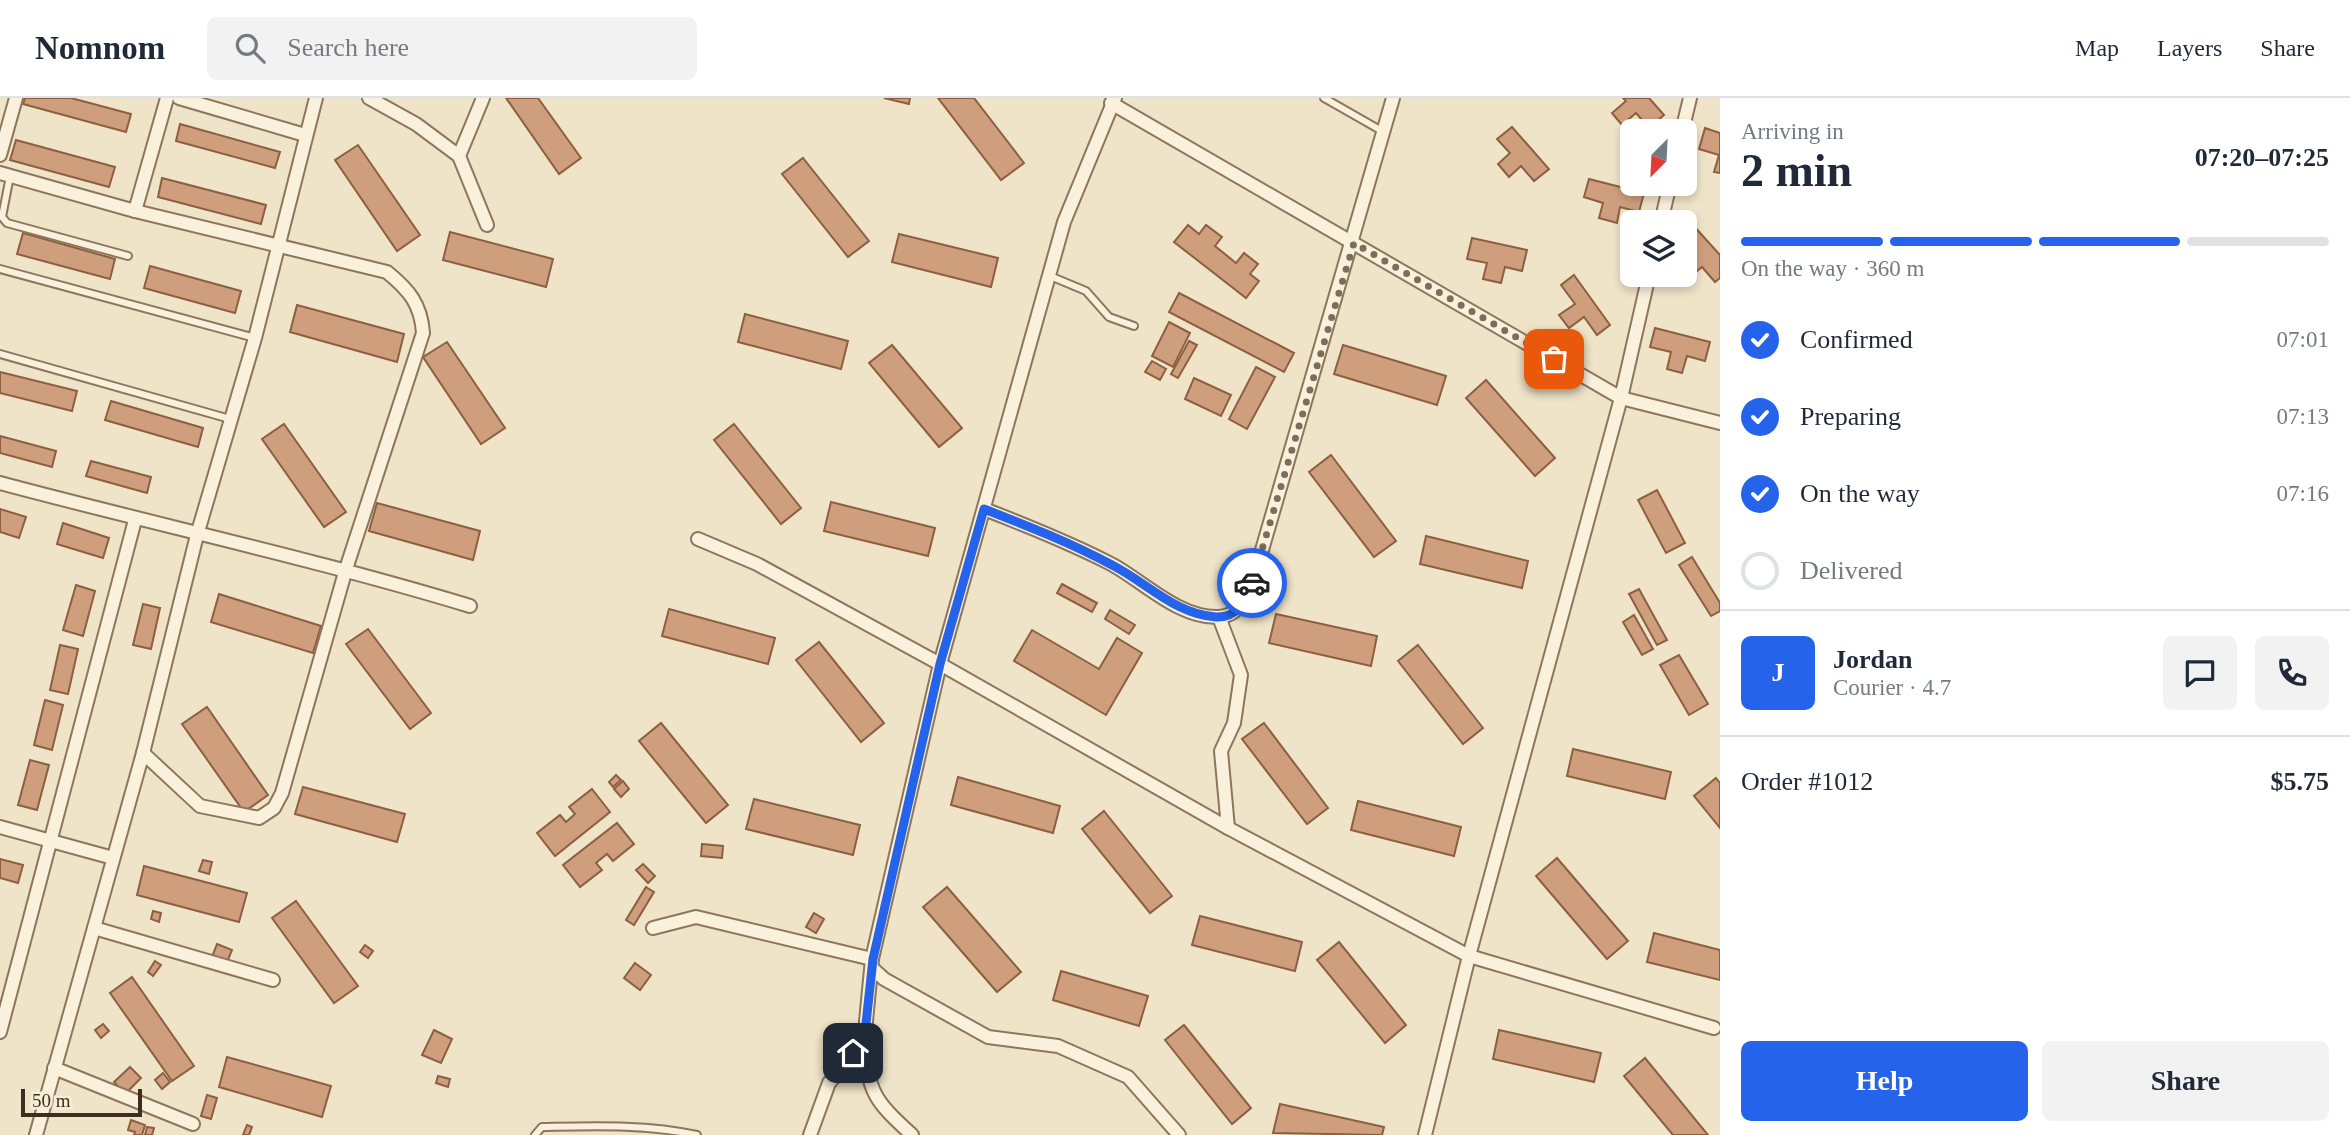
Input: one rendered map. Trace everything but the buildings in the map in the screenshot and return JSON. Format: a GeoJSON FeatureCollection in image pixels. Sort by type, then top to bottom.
{"type":"FeatureCollection","features":[{"type":"Feature","properties":{"kind":"street"},"geometry":{"type":"LineString","coordinates":[[0,155],[16,98]]}},
{"type":"Feature","properties":{"kind":"street"},"geometry":{"type":"LineString","coordinates":[[135,211],[167,98]]}},
{"type":"Feature","properties":{"kind":"street"},"geometry":{"type":"LineString","coordinates":[[179,98],[305,135]]}},
{"type":"Feature","properties":{"kind":"street"},"geometry":{"type":"LineString","coordinates":[[36,1135],[143,753],[197,535],[255,338],[276,243],[316,98]]}},
{"type":"Feature","properties":{"kind":"street"},"geometry":{"type":"LineString","coordinates":[[369,98],[416,124],[459,156],[487,225]]}},
{"type":"Feature","properties":{"kind":"street"},"geometry":{"type":"LineString","coordinates":[[459,156],[483,98]]}},
{"type":"Feature","properties":{"kind":"street"},"geometry":{"type":"LineString","coordinates":[[984,509],[1052,536],[1114,566],[1176,606],[1219,617],[1234,613],[1243,603],[1253,581],[1354,243],[1393,98]]}},
{"type":"Feature","properties":{"kind":"street"},"geometry":{"type":"LineString","coordinates":[[1685,119],[1690,98]]}},
{"type":"Feature","properties":{"kind":"street"},"geometry":{"type":"LineString","coordinates":[[912,1135],[875,1099],[867,1076],[864,1042],[872,964],[940,664],[1048,275],[1064,222],[1113,101],[1621,398],[1720,423]]}},
{"type":"Feature","properties":{"kind":"street"},"geometry":{"type":"LineString","coordinates":[[5,174],[135,211],[387,272],[409,289],[422,314],[423,333],[346,569],[282,793],[274,808],[259,818],[200,806],[143,753]]}},
{"type":"Feature","properties":{"kind":"street"},"geometry":{"type":"LineString","coordinates":[[1425,1135],[1469,956],[1621,398],[1646,287]]}},
{"type":"Feature","properties":{"kind":"street"},"geometry":{"type":"LineString","coordinates":[[0,483],[135,520],[346,569],[470,606]]}},
{"type":"Feature","properties":{"kind":"street"},"geometry":{"type":"LineString","coordinates":[[0,1032],[135,520]]}},
{"type":"Feature","properties":{"kind":"street"},"geometry":{"type":"LineString","coordinates":[[698,538],[757,564],[940,664],[1228,828],[1469,956],[1714,1028]]}},
{"type":"Feature","properties":{"kind":"street"},"geometry":{"type":"LineString","coordinates":[[1219,617],[1241,675],[1234,723],[1221,751],[1228,828]]}},
{"type":"Feature","properties":{"kind":"street"},"geometry":{"type":"LineString","coordinates":[[0,827],[113,858]]}},
{"type":"Feature","properties":{"kind":"street"},"geometry":{"type":"LineString","coordinates":[[653,928],[695,917],[872,964],[884,979],[988,1037],[1040,1041],[1058,1046],[1128,1077],[1179,1135]]}},
{"type":"Feature","properties":{"kind":"street"},"geometry":{"type":"LineString","coordinates":[[94,928],[273,980]]}},
{"type":"Feature","properties":{"kind":"street"},"geometry":{"type":"LineString","coordinates":[[810,1135],[829,1083],[864,1042]]}},
{"type":"Feature","properties":{"kind":"street"},"geometry":{"type":"LineString","coordinates":[[54,1069],[193,1124]]}},
{"type":"Feature","properties":{"kind":"lane"},"geometry":{"type":"LineString","coordinates":[[1324,98],[1384,132]]}},
{"type":"Feature","properties":{"kind":"lane"},"geometry":{"type":"LineString","coordinates":[[5,174],[2,217],[7,223],[128,256]]}},
{"type":"Feature","properties":{"kind":"lane"},"geometry":{"type":"LineString","coordinates":[[0,269],[255,338]]}},
{"type":"Feature","properties":{"kind":"lane"},"geometry":{"type":"LineString","coordinates":[[1048,275],[1086,291],[1109,317],[1134,326]]}},
{"type":"Feature","properties":{"kind":"lane"},"geometry":{"type":"LineString","coordinates":[[0,354],[232,419]]}},
{"type":"Feature","properties":{"kind":"lane"},"geometry":{"type":"LineString","coordinates":[[535,1135],[542,1127],[610,1126],[665,1128],[697,1135]]}},
{"type":"Feature","properties":{"kind":"way so far"},"geometry":{"type":"LineString","coordinates":[[1252,583],[1354,243],[1554,359]]}},
{"type":"Feature","properties":{"kind":"route"},"geometry":{"type":"LineString","coordinates":[[853,1053],[864,1042],[873,959],[940,664],[984,509],[1052,536],[1114,566],[1176,606],[1199,614],[1219,617],[1234,613],[1243,603],[1252,583]]}}]}
